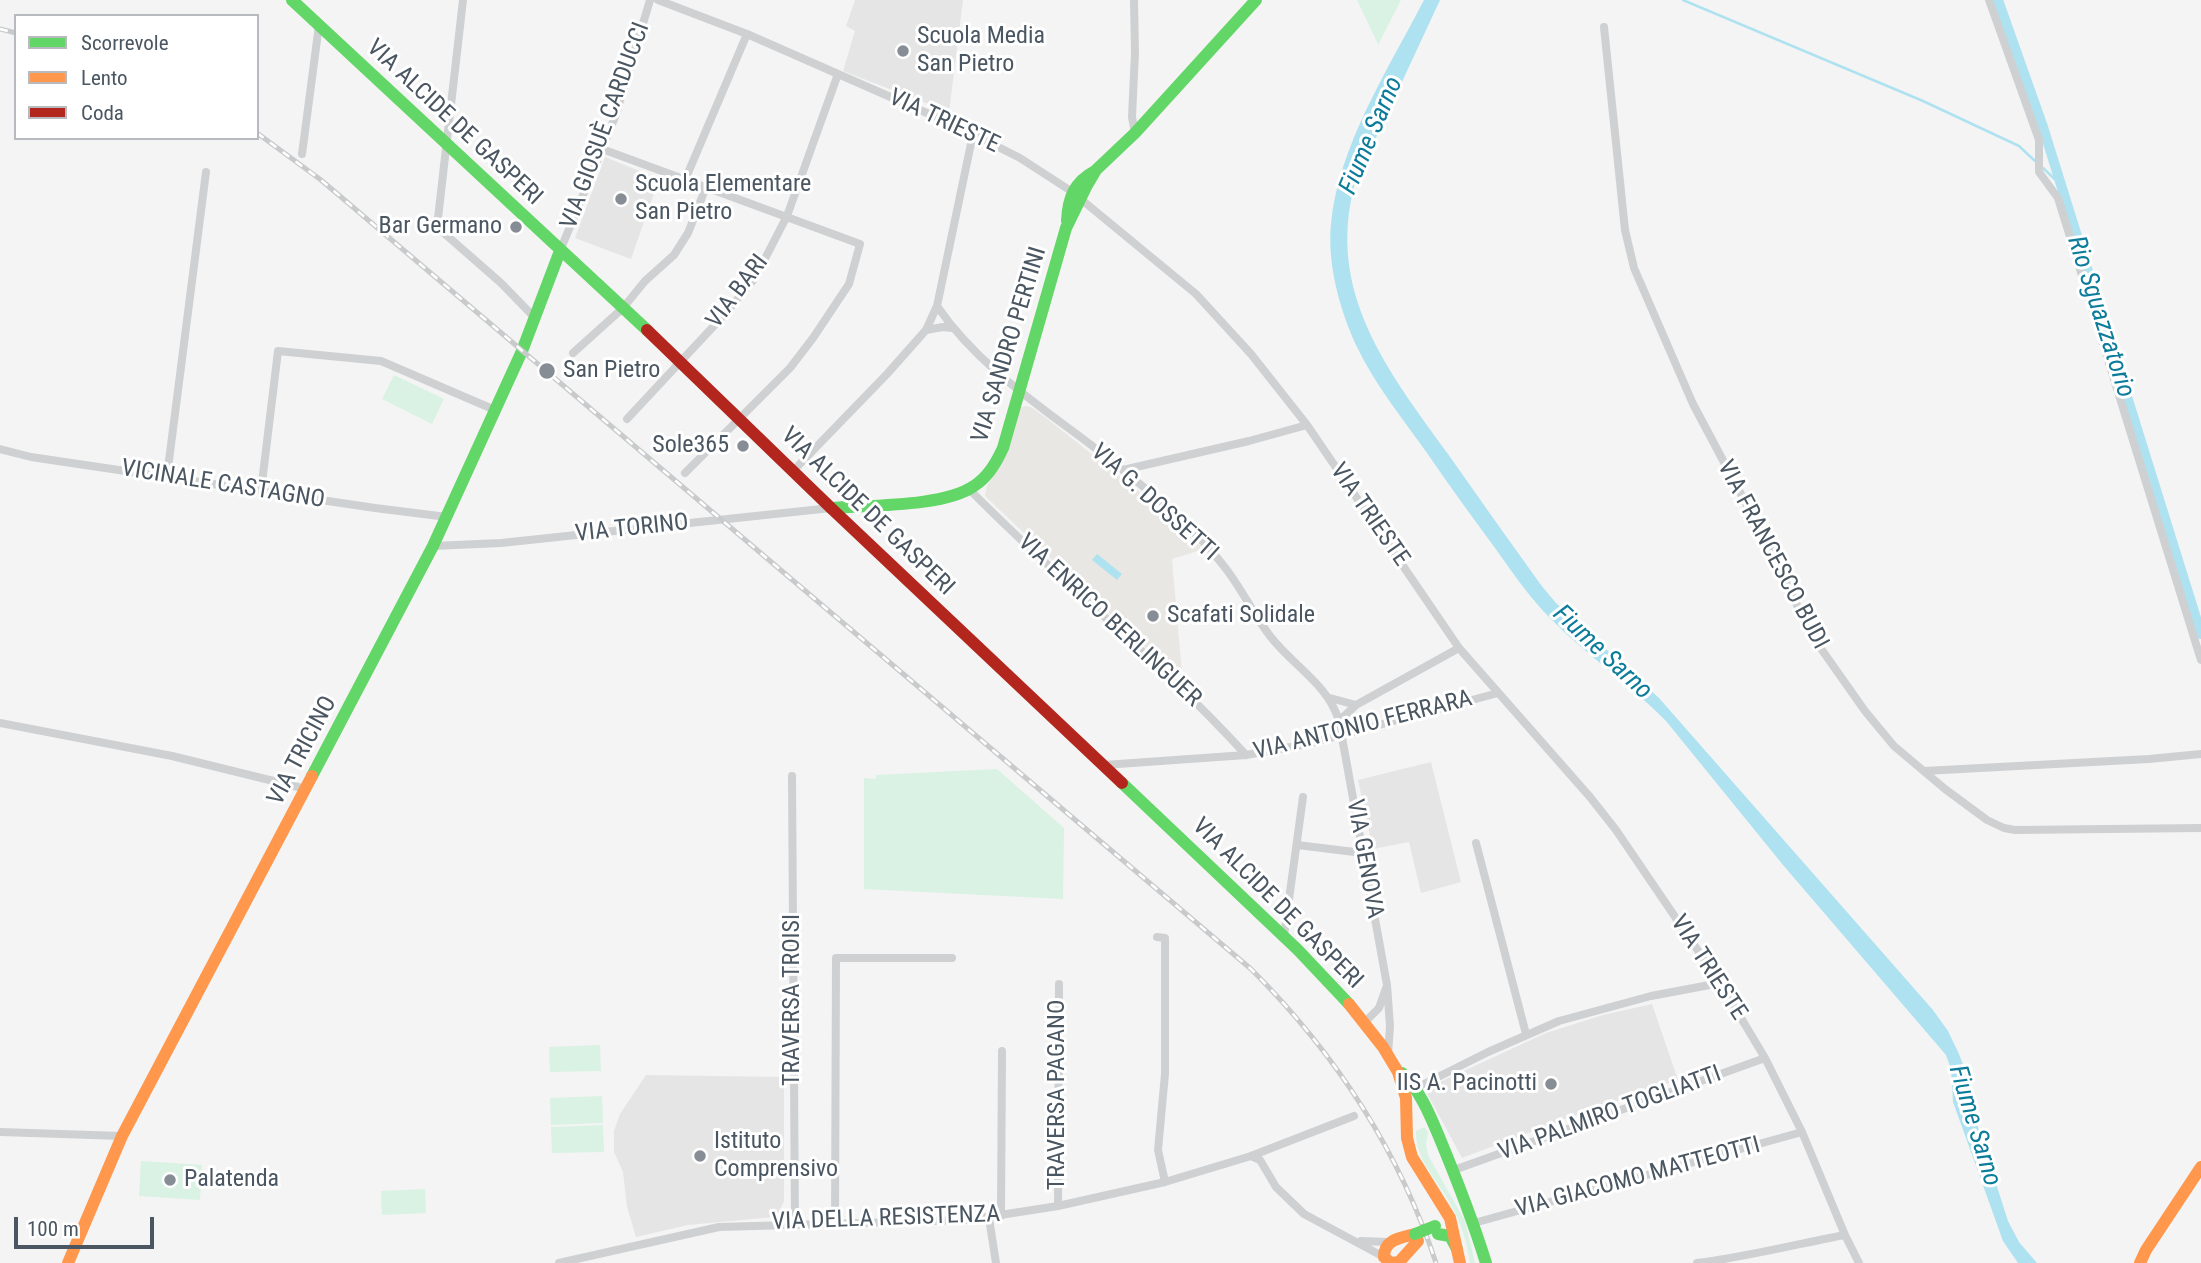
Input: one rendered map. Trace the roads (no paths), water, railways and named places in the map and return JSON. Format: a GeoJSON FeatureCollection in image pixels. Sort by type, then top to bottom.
{"type":"FeatureCollection","features":[{"type":"Feature","properties":{"kind":"main road","name":"VIA ALCIDE DE GASPERI"},"geometry":{"type":"LineString","coordinates":[[292,0],[680,361],[1319,971],[1365,1022],[1397,1069],[1405,1091],[1407,1134],[1415,1163],[1447,1212],[1460,1257]]}},
{"type":"Feature","properties":{"kind":"main road","name":"VIA SANDRO PERTINI"},"geometry":{"type":"LineString","coordinates":[[970,490],[988,473],[1001,454],[1076,195],[1096,170],[1135,133],[1256,0]]}},
{"type":"Feature","properties":{"kind":"main road","name":"VIA TRICINO"},"geometry":{"type":"LineString","coordinates":[[68,1263],[122,1136],[433,546],[536,319],[561,251]]}},
{"type":"Feature","properties":{"kind":"main road"},"geometry":{"type":"LineString","coordinates":[[831,508],[950,497],[970,490]]}},
{"type":"Feature","properties":{"kind":"main road","name":"VIA ALCIDE DE GASPERI"},"geometry":{"type":"LineString","coordinates":[[1397,1069],[1416,1088],[1436,1129],[1474,1223],[1486,1263]]}},
{"type":"Feature","properties":{"kind":"main road"},"geometry":{"type":"LineString","coordinates":[[1407,1134],[1412,1122],[1418,1119],[1426,1120],[1436,1129]]}},
{"type":"Feature","properties":{"kind":"main road"},"geometry":{"type":"LineString","coordinates":[[2140,1263],[2201,1167]]}},
{"type":"Feature","properties":{"kind":"main road"},"geometry":{"type":"LineString","coordinates":[[1417,1238],[1404,1259],[1399,1262],[1386,1261],[1383,1250],[1388,1242],[1417,1238],[1436,1230],[1441,1215],[1436,1196]]}},
{"type":"Feature","properties":{"kind":"main road"},"geometry":{"type":"LineString","coordinates":[[1436,1230],[1450,1236],[1460,1257]]}},
{"type":"Feature","properties":{"kind":"street"},"geometry":{"type":"LineString","coordinates":[[463,0],[437,227],[501,283],[536,319]]}},
{"type":"Feature","properties":{"kind":"street","name":"VIA GIOSUÈ CARDUCCI"},"geometry":{"type":"LineString","coordinates":[[561,251],[615,117],[650,0]]}},
{"type":"Feature","properties":{"kind":"street","name":"VIA TRIESTE"},"geometry":{"type":"LineString","coordinates":[[658,0],[747,34],[838,74],[973,134],[1032,165],[1076,195],[1196,294],[1251,354],[1307,425],[1459,648],[1616,830],[1720,983],[1765,1058],[1802,1132],[1859,1263]]}},
{"type":"Feature","properties":{"kind":"street"},"geometry":{"type":"LineString","coordinates":[[1134,0],[1132,117],[1135,133]]}},
{"type":"Feature","properties":{"kind":"street"},"geometry":{"type":"LineString","coordinates":[[1989,0],[2039,140],[2039,172],[2058,198],[2201,660]]}},
{"type":"Feature","properties":{"kind":"street"},"geometry":{"type":"LineString","coordinates":[[302,154],[319,25]]}},
{"type":"Feature","properties":{"kind":"street","name":"VIA FRANCESCO BUDI"},"geometry":{"type":"LineString","coordinates":[[1604,27],[1625,230],[1634,268],[1645,297],[1693,404],[1775,558],[1810,633],[1865,711],[1894,746],[1976,813],[2004,828],[2024,831],[2201,828]]}},
{"type":"Feature","properties":{"kind":"street"},"geometry":{"type":"LineString","coordinates":[[685,180],[747,34]]}},
{"type":"Feature","properties":{"kind":"street","name":"VIA BARI"},"geometry":{"type":"LineString","coordinates":[[626,419],[725,314],[755,278],[786,216],[838,74]]}},
{"type":"Feature","properties":{"kind":"street"},"geometry":{"type":"LineString","coordinates":[[794,470],[926,330],[937,306],[973,134]]}},
{"type":"Feature","properties":{"kind":"street"},"geometry":{"type":"LineString","coordinates":[[602,149],[860,244],[849,284],[790,368],[685,473]]}},
{"type":"Feature","properties":{"kind":"street"},"geometry":{"type":"LineString","coordinates":[[167,477],[206,172]]}},
{"type":"Feature","properties":{"kind":"street"},"geometry":{"type":"LineString","coordinates":[[573,353],[623,308],[645,281],[674,255],[688,233],[706,187]]}},
{"type":"Feature","properties":{"kind":"street","name":"VIA G. DOSSETTI"},"geometry":{"type":"LineString","coordinates":[[937,306],[952,328],[1019,391],[1123,470],[1216,556],[1269,635],[1330,698],[1341,734]]}},
{"type":"Feature","properties":{"kind":"street"},"geometry":{"type":"LineString","coordinates":[[926,330],[952,328]]}},
{"type":"Feature","properties":{"kind":"street"},"geometry":{"type":"LineString","coordinates":[[261,491],[278,351],[382,361],[495,410]]}},
{"type":"Feature","properties":{"kind":"street"},"geometry":{"type":"LineString","coordinates":[[1123,470],[1249,442],[1307,425]]}},
{"type":"Feature","properties":{"kind":"street","name":"VICINALE CASTAGNO"},"geometry":{"type":"LineString","coordinates":[[0,449],[31,457],[447,517]]}},
{"type":"Feature","properties":{"kind":"street","name":"VIA ENRICO BERLINGUER"},"geometry":{"type":"LineString","coordinates":[[970,490],[1208,715],[1246,755]]}},
{"type":"Feature","properties":{"kind":"street","name":"VIA TORINO"},"geometry":{"type":"LineString","coordinates":[[433,546],[535,539],[831,508]]}},
{"type":"Feature","properties":{"kind":"street"},"geometry":{"type":"LineString","coordinates":[[1339,722],[1356,705],[1459,648]]}},
{"type":"Feature","properties":{"kind":"street","name":"VIA ANTONIO FERRARA"},"geometry":{"type":"LineString","coordinates":[[1102,765],[1246,755],[1308,744],[1498,693]]}},
{"type":"Feature","properties":{"kind":"street"},"geometry":{"type":"LineString","coordinates":[[1330,698],[1356,705]]}},
{"type":"Feature","properties":{"kind":"street"},"geometry":{"type":"LineString","coordinates":[[0,723],[172,756],[306,789]]}},
{"type":"Feature","properties":{"kind":"street","name":"VIA GENOVA"},"geometry":{"type":"LineString","coordinates":[[1341,734],[1387,985],[1390,1026],[1388,1054]]}},
{"type":"Feature","properties":{"kind":"street"},"geometry":{"type":"LineString","coordinates":[[1924,771],[2201,754]]}},
{"type":"Feature","properties":{"kind":"street","name":"TRAVERSA TROISI"},"geometry":{"type":"LineString","coordinates":[[792,775],[795,1224]]}},
{"type":"Feature","properties":{"kind":"street"},"geometry":{"type":"LineString","coordinates":[[1284,936],[1303,797]]}},
{"type":"Feature","properties":{"kind":"street"},"geometry":{"type":"LineString","coordinates":[[1476,843],[1526,1034]]}},
{"type":"Feature","properties":{"kind":"street"},"geometry":{"type":"LineString","coordinates":[[1297,845],[1363,853]]}},
{"type":"Feature","properties":{"kind":"street"},"geometry":{"type":"LineString","coordinates":[[1157,937],[1165,938],[1165,1074],[1158,1150],[1165,1182]]}},
{"type":"Feature","properties":{"kind":"street"},"geometry":{"type":"LineString","coordinates":[[835,1223],[836,958],[952,958]]}},
{"type":"Feature","properties":{"kind":"street"},"geometry":{"type":"LineString","coordinates":[[1416,1088],[1526,1034],[1559,1021],[1651,996],[1720,983]]}},
{"type":"Feature","properties":{"kind":"street","name":"TRAVERSA PAGANO"},"geometry":{"type":"LineString","coordinates":[[1058,1206],[1059,984]]}},
{"type":"Feature","properties":{"kind":"street"},"geometry":{"type":"LineString","coordinates":[[1365,1022],[1379,1008],[1387,985]]}},
{"type":"Feature","properties":{"kind":"street"},"geometry":{"type":"LineString","coordinates":[[1001,1216],[1002,1051]]}},
{"type":"Feature","properties":{"kind":"street","name":"VIA PALMIRO TOGLIATTI"},"geometry":{"type":"LineString","coordinates":[[1454,1170],[1765,1058]]}},
{"type":"Feature","properties":{"kind":"street","name":"VIA DELLA RESISTENZA"},"geometry":{"type":"LineString","coordinates":[[558,1263],[719,1227],[989,1218],[1058,1206],[1165,1182],[1251,1156],[1354,1116]]}},
{"type":"Feature","properties":{"kind":"street"},"geometry":{"type":"LineString","coordinates":[[0,1132],[122,1136]]}},
{"type":"Feature","properties":{"kind":"street","name":"VIA GIACOMO MATTEOTTI"},"geometry":{"type":"LineString","coordinates":[[1474,1223],[1802,1132]]}},
{"type":"Feature","properties":{"kind":"street"},"geometry":{"type":"LineString","coordinates":[[1251,1156],[1260,1160],[1276,1187],[1293,1206],[1314,1221],[1354,1240],[1386,1261]]}},
{"type":"Feature","properties":{"kind":"street"},"geometry":{"type":"LineString","coordinates":[[989,1218],[996,1263]]}},
{"type":"Feature","properties":{"kind":"street"},"geometry":{"type":"LineString","coordinates":[[1697,1263],[1845,1235]]}},
{"type":"Feature","properties":{"kind":"street"},"geometry":{"type":"LineString","coordinates":[[1354,1240],[1388,1242]]}},
{"type":"Feature","properties":{"kind":"water","name":"Fiume Sarno"},"geometry":{"type":"Polygon","coordinates":[[[1424,0],[1440,0],[1355,183],[1348,223],[1348,260],[1355,295],[1384,361],[1556,603],[1659,698],[1933,1010],[1948,1031],[1967,1075],[1977,1124],[2008,1221],[2019,1242],[2037,1263],[2018,1263],[2003,1241],[1953,1102],[1951,1069],[1946,1055],[1783,865],[1666,721],[1579,645],[1536,602],[1390,402],[1357,347],[1340,303],[1333,271],[1330,239],[1336,195],[1354,137],[1367,108],[1424,0]]]}},
{"type":"Feature","properties":{"kind":"water"},"geometry":{"type":"Polygon","coordinates":[[[1097,554],[1122,574],[1117,580],[1092,560],[1097,554]]]}},
{"type":"Feature","properties":{"kind":"waterway"},"geometry":{"type":"LineString","coordinates":[[1683,0],[1923,101],[2019,146],[2035,161]]}},
{"type":"Feature","properties":{"kind":"waterway","name":"Rio Sguazzatorio"},"geometry":{"type":"LineString","coordinates":[[1998,0],[2043,127],[2201,634]]}},
{"type":"Feature","properties":{"kind":"waterway"},"geometry":{"type":"LineString","coordinates":[[2043,168],[2059,183]]}},
{"type":"Feature","properties":{"kind":"railway"},"geometry":{"type":"LineString","coordinates":[[0,29],[14,32]]}},
{"type":"Feature","properties":{"kind":"railway"},"geometry":{"type":"LineString","coordinates":[[259,134],[321,180],[1251,969],[1310,1034],[1361,1105],[1403,1181],[1436,1263]]}},
{"type":"Feature","properties":{"kind":"place","name":"Scuola Media San Pietro"},"geometry":{"type":"Point","coordinates":[903,51]}},
{"type":"Feature","properties":{"kind":"place","name":"Scuola Elementare San Pietro"},"geometry":{"type":"Point","coordinates":[621,199]}},
{"type":"Feature","properties":{"kind":"place","name":"Bar Germano"},"geometry":{"type":"Point","coordinates":[516,227]}},
{"type":"Feature","properties":{"kind":"place","name":"San Pietro"},"geometry":{"type":"Point","coordinates":[547,371]}},
{"type":"Feature","properties":{"kind":"place","name":"Sole365"},"geometry":{"type":"Point","coordinates":[743,446]}},
{"type":"Feature","properties":{"kind":"place","name":"Scafati Solidale"},"geometry":{"type":"Point","coordinates":[1153,616]}},
{"type":"Feature","properties":{"kind":"place","name":"IIS A. Pacinotti"},"geometry":{"type":"Point","coordinates":[1551,1084]}},
{"type":"Feature","properties":{"kind":"place","name":"Istituto Comprensivo"},"geometry":{"type":"Point","coordinates":[700,1156]}},
{"type":"Feature","properties":{"kind":"place","name":"Palatenda"},"geometry":{"type":"Point","coordinates":[170,1180]}}]}
